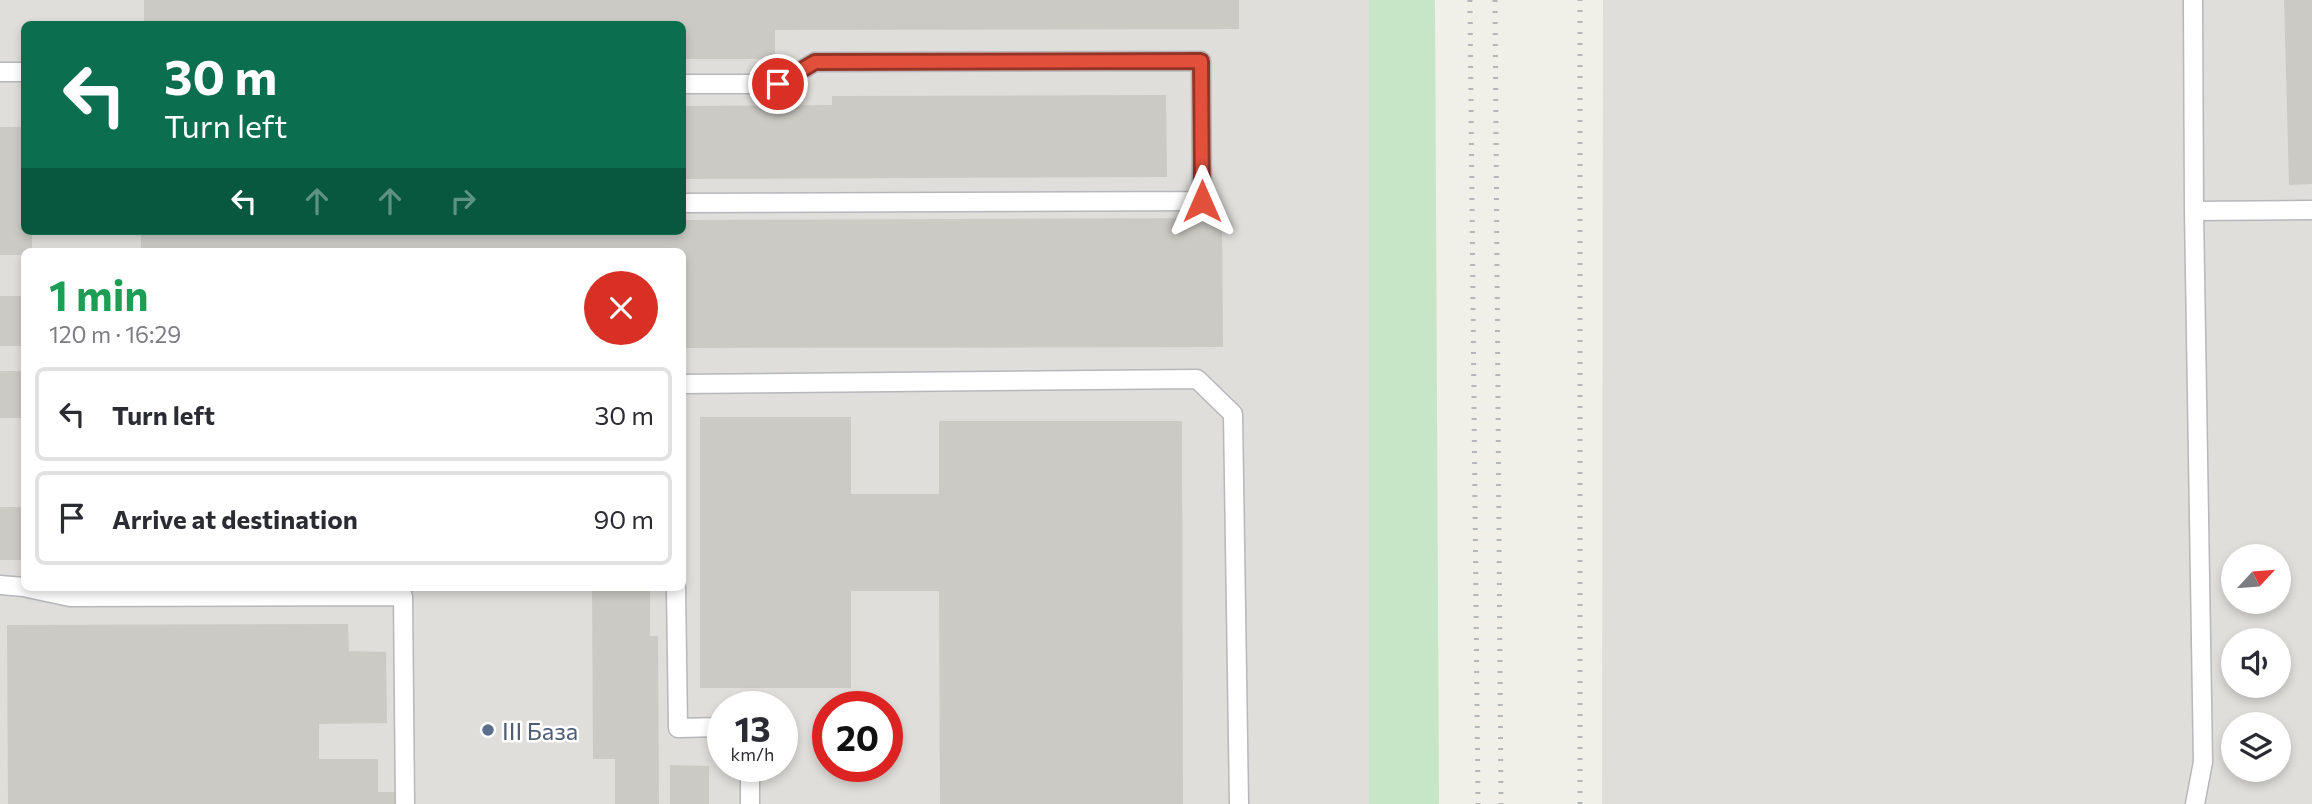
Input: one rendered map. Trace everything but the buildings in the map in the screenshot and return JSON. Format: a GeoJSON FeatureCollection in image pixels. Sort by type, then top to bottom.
{"type":"FeatureCollection","features":[{"type":"Feature","properties":{"kind":"lane"},"geometry":{"type":"LineString","coordinates":[[2193,0],[2203,762],[2195,804]]}},
{"type":"Feature","properties":{"kind":"lane"},"geometry":{"type":"LineString","coordinates":[[686,84],[778,84],[815,62],[1201,61],[1202,201],[686,202]]}},
{"type":"Feature","properties":{"kind":"lane"},"geometry":{"type":"LineString","coordinates":[[0,72],[21,73]]}},
{"type":"Feature","properties":{"kind":"lane"},"geometry":{"type":"LineString","coordinates":[[2194,211],[2312,210]]}},
{"type":"Feature","properties":{"kind":"lane"},"geometry":{"type":"LineString","coordinates":[[686,384],[1197,379],[1233,414],[1239,804]]}},
{"type":"Feature","properties":{"kind":"lane"},"geometry":{"type":"LineString","coordinates":[[0,585],[21,587]]}},
{"type":"Feature","properties":{"kind":"lane"},"geometry":{"type":"LineString","coordinates":[[41,591],[70,597],[402,596],[405,804]]}},
{"type":"Feature","properties":{"kind":"lane"},"geometry":{"type":"LineString","coordinates":[[676,591],[678,728],[707,727]]}},
{"type":"Feature","properties":{"kind":"lane"},"geometry":{"type":"LineString","coordinates":[[750,782],[750,804]]}},
{"type":"Feature","properties":{"kind":"shaded area"},"geometry":{"type":"Polygon","coordinates":[[[0,0],[1369,0],[1369,804],[0,804],[0,0]]]}},
{"type":"Feature","properties":{"kind":"shaded area"},"geometry":{"type":"Polygon","coordinates":[[[1603,0],[2312,0],[2312,804],[1602,804],[1603,0]]]}},
{"type":"Feature","properties":{"kind":"green space"},"geometry":{"type":"Polygon","coordinates":[[[1369,0],[1435,0],[1439,804],[1369,804],[1369,0]]]}},
{"type":"Feature","properties":{"kind":"railway"},"geometry":{"type":"LineString","coordinates":[[1470,0],[1478,804]]}},
{"type":"Feature","properties":{"kind":"railway"},"geometry":{"type":"LineString","coordinates":[[1495,0],[1501,804]]}},
{"type":"Feature","properties":{"kind":"railway"},"geometry":{"type":"LineString","coordinates":[[1580,0],[1580,804]]}},
{"type":"Feature","properties":{"kind":"place","name":"III База"},"geometry":{"type":"Point","coordinates":[488,730]}},
{"type":"Feature","properties":{"kind":"route"},"geometry":{"type":"LineString","coordinates":[[778,84],[815,62],[1201,61],[1202,201]]}}]}
